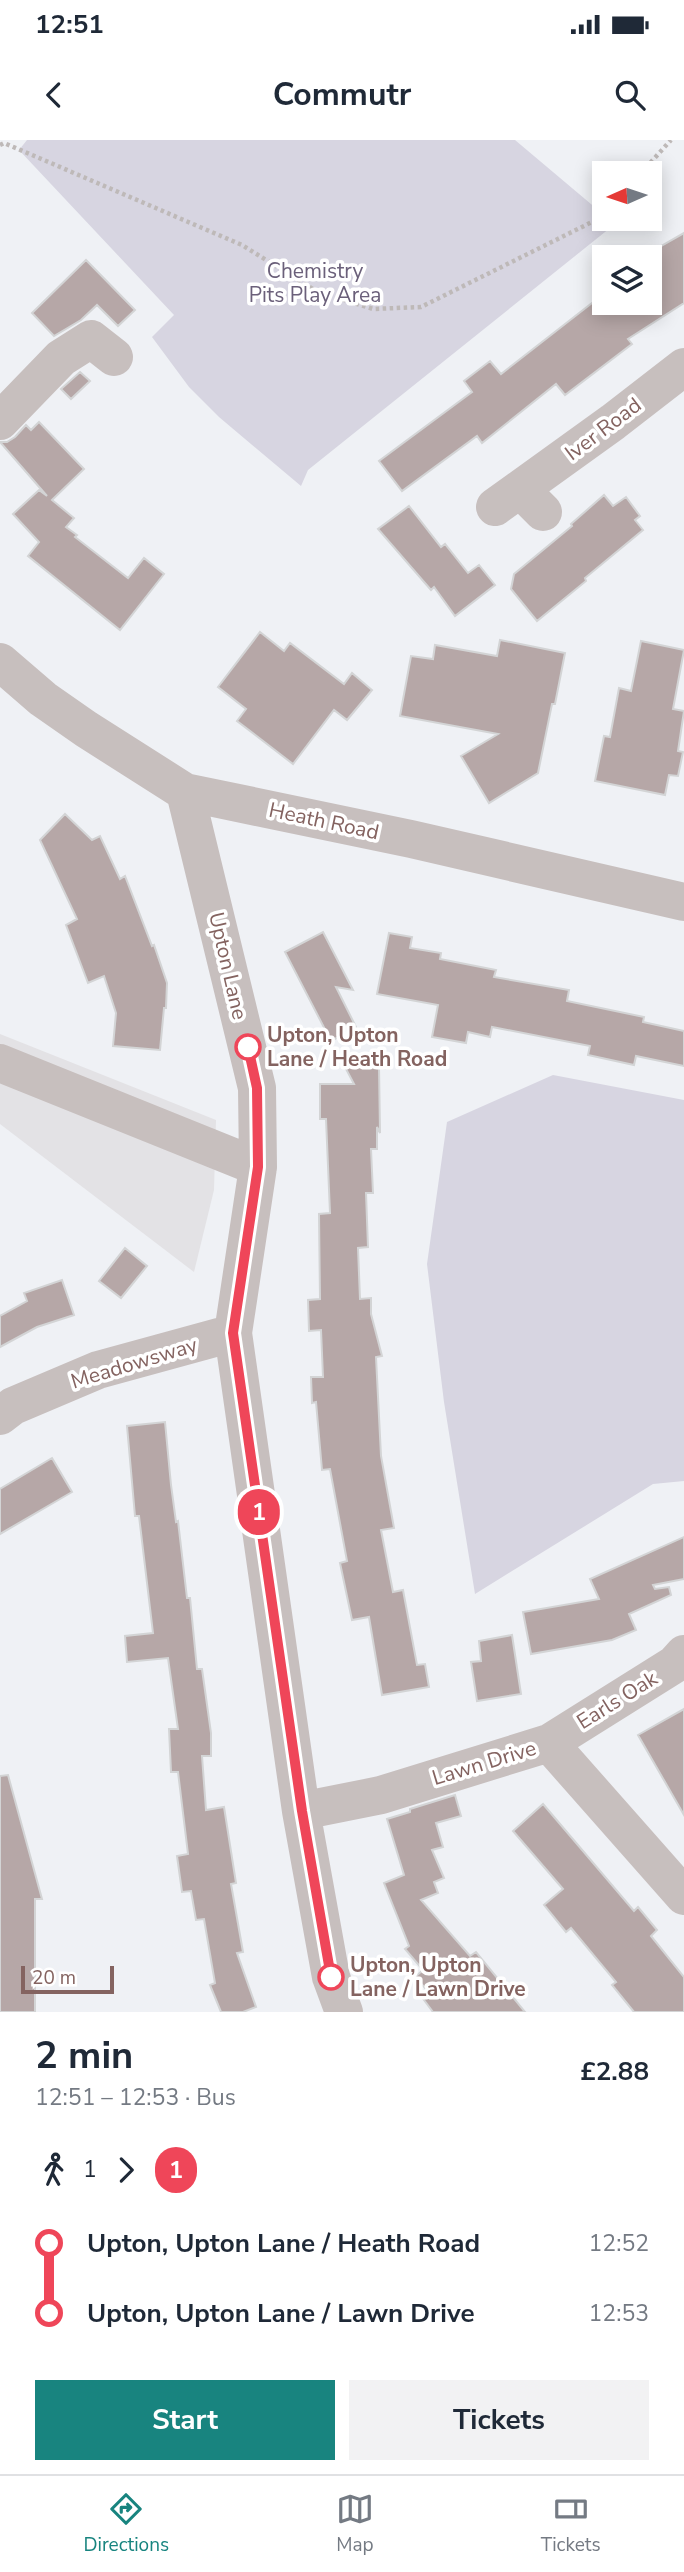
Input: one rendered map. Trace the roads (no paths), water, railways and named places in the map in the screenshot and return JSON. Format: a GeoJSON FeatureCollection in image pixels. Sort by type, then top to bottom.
{"type":"FeatureCollection","features":[{"type":"Feature","properties":{"kind":"street"},"geometry":{"type":"LineString","coordinates":[[0,422],[61,358],[91,339],[114,357]]}},
{"type":"Feature","properties":{"kind":"street","name":"Iver Road"},"geometry":{"type":"LineString","coordinates":[[519,502],[613,422],[684,367]]}},
{"type":"Feature","properties":{"kind":"street","name":"Heath Road"},"geometry":{"type":"LineString","coordinates":[[0,662],[43,699],[185,792],[424,842],[684,902]]}},
{"type":"Feature","properties":{"kind":"street","name":"Upton Lane"},"geometry":{"type":"LineString","coordinates":[[185,792],[257,1088],[258,1167],[233,1333],[302,1811],[331,1977],[344,2012]]}},
{"type":"Feature","properties":{"kind":"street"},"geometry":{"type":"LineString","coordinates":[[0,1063],[258,1167]]}},
{"type":"Feature","properties":{"kind":"street","name":"Meadowsway"},"geometry":{"type":"LineString","coordinates":[[0,1416],[13,1406],[98,1370],[233,1333]]}},
{"type":"Feature","properties":{"kind":"street","name":"Earls Oak"},"geometry":{"type":"LineString","coordinates":[[549,1743],[675,1664],[684,1654]]}},
{"type":"Feature","properties":{"kind":"street","name":"Lawn Drive"},"geometry":{"type":"LineString","coordinates":[[302,1811],[381,1795],[549,1743],[684,1896]]}},
{"type":"Feature","properties":{"kind":"place","name":"Upton, Upton Lane / Heath Road"},"geometry":{"type":"Point","coordinates":[248,1047]}},
{"type":"Feature","properties":{"kind":"place","name":"Upton, Upton Lane / Lawn Drive"},"geometry":{"type":"Point","coordinates":[331,1977]}},
{"type":"Feature","properties":{"kind":"park label","name":"Chemistry Pits Play Area"},"geometry":{"type":"Point","coordinates":[315,283]}}]}
